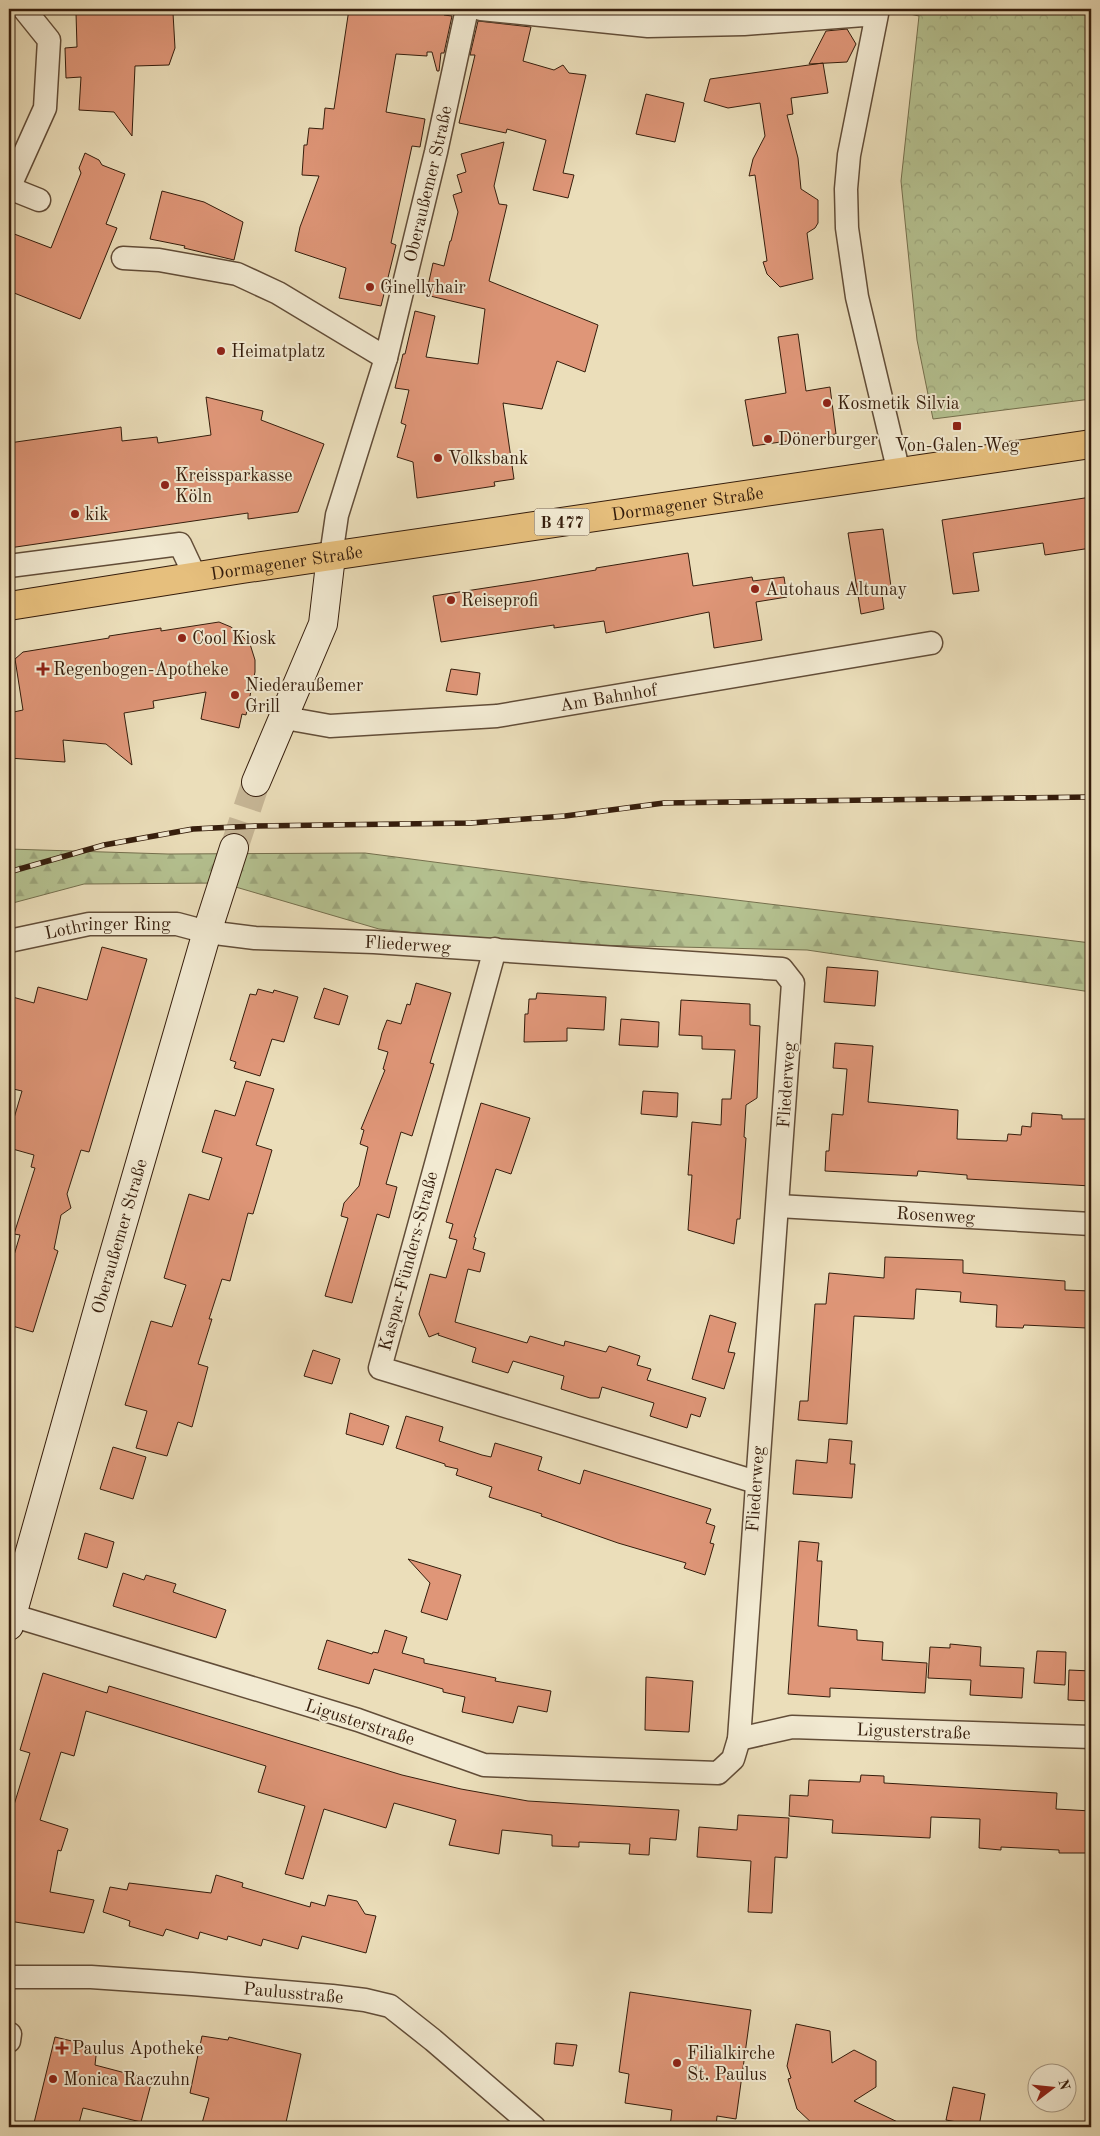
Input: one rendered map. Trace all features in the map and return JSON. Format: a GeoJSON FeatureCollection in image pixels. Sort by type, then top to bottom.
{"type":"FeatureCollection","features":[{"type":"Feature","properties":{"kind":"main road","name":"Dormagener Straße"},"geometry":{"type":"LineString","coordinates":[[9,606],[195,576],[1091,444]]}},
{"type":"Feature","properties":{"kind":"main road","name":"Oberaußemer Straße"},"geometry":{"type":"LineString","coordinates":[[256,782],[323,624],[331,556]]}},
{"type":"Feature","properties":{"kind":"main road","name":"Oberaußemer Straße"},"geometry":{"type":"LineString","coordinates":[[10,1620],[207,932],[234,848]]}},
{"type":"Feature","properties":{"kind":"street"},"geometry":{"type":"LineString","coordinates":[[24,9],[49,40],[45,108],[9,188],[39,200]]}},
{"type":"Feature","properties":{"kind":"street","name":"Oberaußemer Straße"},"geometry":{"type":"LineString","coordinates":[[331,556],[337,515],[386,358],[436,152],[466,9]]}},
{"type":"Feature","properties":{"kind":"street"},"geometry":{"type":"LineString","coordinates":[[481,9],[648,26],[744,16],[877,14],[849,155],[846,189],[847,228],[857,297],[899,473]]}},
{"type":"Feature","properties":{"kind":"street"},"geometry":{"type":"LineString","coordinates":[[123,258],[159,260],[237,274],[278,293],[386,358]]}},
{"type":"Feature","properties":{"kind":"street","name":"Dormagener Straße"},"geometry":{"type":"LineString","coordinates":[[9,566],[180,544],[195,576]]}},
{"type":"Feature","properties":{"kind":"street","name":"Am Bahnhof"},"geometry":{"type":"LineString","coordinates":[[284,718],[330,726],[496,716],[931,643]]}},
{"type":"Feature","properties":{"kind":"street","name":"Lothringer Ring"},"geometry":{"type":"LineString","coordinates":[[9,941],[89,924],[177,924],[207,932]]}},
{"type":"Feature","properties":{"kind":"street","name":"Fliederweg"},"geometry":{"type":"LineString","coordinates":[[207,932],[255,938],[495,949],[782,969],[793,983],[739,1739],[732,1759],[718,1773]]}},
{"type":"Feature","properties":{"kind":"street","name":"Kaspar-Fünders-Straße"},"geometry":{"type":"LineString","coordinates":[[495,949],[380,1368],[756,1482]]}},
{"type":"Feature","properties":{"kind":"street","name":"Rosenweg"},"geometry":{"type":"LineString","coordinates":[[778,1206],[1091,1224]]}},
{"type":"Feature","properties":{"kind":"street","name":"Ligusterstraße"},"geometry":{"type":"LineString","coordinates":[[10,1620],[358,1720],[484,1765],[718,1773]]}},
{"type":"Feature","properties":{"kind":"street","name":"Ligusterstraße"},"geometry":{"type":"LineString","coordinates":[[739,1739],[792,1727],[1091,1738]]}},
{"type":"Feature","properties":{"kind":"street","name":"Paulusstraße"},"geometry":{"type":"LineString","coordinates":[[9,1976],[91,1977],[192,1984],[332,1996],[365,2000],[390,2006],[433,2040],[534,2127]]}},
{"type":"Feature","properties":{"kind":"green space"},"geometry":{"type":"Polygon","coordinates":[[[887,9],[1091,9],[1091,399],[933,419],[917,340],[901,181],[919,16],[887,9]]]}},
{"type":"Feature","properties":{"kind":"green space"},"geometry":{"type":"Polygon","coordinates":[[[9,849],[168,854],[365,853],[1091,943],[1091,992],[807,950],[508,943],[379,929],[222,883],[84,884],[9,904],[9,849]]]}},
{"type":"Feature","properties":{"kind":"building"},"geometry":{"type":"Polygon","coordinates":[[[349,9],[445,9],[444,15],[452,16],[444,53],[441,53],[439,71],[437,71],[432,52],[427,52],[427,56],[396,54],[386,112],[425,119],[420,147],[412,146],[391,243],[396,245],[381,306],[339,298],[346,268],[295,251],[300,227],[319,176],[302,175],[304,145],[307,145],[309,128],[323,129],[325,108],[334,109],[349,9]]]}},
{"type":"Feature","properties":{"kind":"building"},"geometry":{"type":"Polygon","coordinates":[[[155,12],[156,14],[173,13],[175,48],[169,65],[135,66],[132,136],[114,112],[79,110],[81,77],[66,78],[65,48],[77,47],[76,13],[155,12]]]}},
{"type":"Feature","properties":{"kind":"building"},"geometry":{"type":"Polygon","coordinates":[[[478,21],[531,27],[523,61],[554,70],[563,65],[569,73],[586,75],[563,173],[574,175],[568,198],[533,190],[546,140],[507,129],[506,133],[459,123],[475,55],[470,55],[478,21]]]}},
{"type":"Feature","properties":{"kind":"building"},"geometry":{"type":"Polygon","coordinates":[[[847,29],[856,44],[847,62],[809,64],[826,31],[847,29]]]}},
{"type":"Feature","properties":{"kind":"building"},"geometry":{"type":"Polygon","coordinates":[[[823,63],[828,93],[791,98],[793,114],[787,115],[798,158],[801,189],[818,200],[818,223],[815,228],[807,233],[813,279],[780,287],[767,274],[763,262],[767,261],[755,175],[749,176],[753,159],[765,136],[760,103],[728,108],[704,101],[710,79],[823,63]]]}},
{"type":"Feature","properties":{"kind":"building"},"geometry":{"type":"Polygon","coordinates":[[[646,94],[684,103],[675,142],[636,134],[646,94]]]}},
{"type":"Feature","properties":{"kind":"building"},"geometry":{"type":"Polygon","coordinates":[[[504,142],[494,186],[499,204],[507,205],[489,281],[598,325],[585,372],[557,361],[542,409],[503,403],[514,479],[494,482],[495,486],[417,498],[413,462],[397,457],[406,425],[401,423],[409,390],[395,388],[403,354],[405,354],[415,311],[435,316],[426,357],[478,364],[485,309],[426,295],[433,263],[444,266],[451,241],[458,212],[453,195],[462,192],[457,175],[466,172],[461,154],[504,142]]]}},
{"type":"Feature","properties":{"kind":"building"},"geometry":{"type":"Polygon","coordinates":[[[85,153],[99,160],[102,165],[125,174],[106,224],[117,228],[80,319],[9,291],[9,232],[51,248],[81,173],[79,168],[85,153]]]}},
{"type":"Feature","properties":{"kind":"building"},"geometry":{"type":"Polygon","coordinates":[[[162,191],[204,202],[243,222],[234,260],[184,248],[185,246],[150,239],[162,191]]]}},
{"type":"Feature","properties":{"kind":"building"},"geometry":{"type":"Polygon","coordinates":[[[798,334],[806,391],[830,387],[836,434],[753,446],[745,400],[786,393],[778,337],[798,334]]]}},
{"type":"Feature","properties":{"kind":"building"},"geometry":{"type":"Polygon","coordinates":[[[206,397],[263,411],[261,420],[324,444],[298,512],[248,519],[248,513],[9,548],[9,443],[121,427],[122,441],[157,437],[158,443],[211,435],[206,397]]]}},
{"type":"Feature","properties":{"kind":"building"},"geometry":{"type":"Polygon","coordinates":[[[1091,497],[1091,548],[1045,555],[1043,543],[973,553],[979,591],[953,594],[942,520],[1091,497]]]}},
{"type":"Feature","properties":{"kind":"building"},"geometry":{"type":"Polygon","coordinates":[[[883,529],[892,594],[882,595],[884,609],[861,614],[848,533],[883,529]]]}},
{"type":"Feature","properties":{"kind":"building"},"geometry":{"type":"Polygon","coordinates":[[[688,553],[693,586],[752,577],[753,581],[784,577],[787,597],[756,602],[762,640],[714,648],[709,612],[606,633],[604,621],[554,628],[554,625],[441,642],[433,596],[531,581],[688,553]]]}},
{"type":"Feature","properties":{"kind":"building"},"geometry":{"type":"Polygon","coordinates":[[[219,622],[231,627],[250,644],[255,660],[255,672],[246,715],[242,714],[239,728],[201,719],[206,692],[153,701],[154,708],[124,713],[132,765],[106,744],[63,740],[65,762],[9,758],[9,713],[23,710],[15,659],[23,652],[161,628],[161,631],[219,622]]]}},
{"type":"Feature","properties":{"kind":"building"},"geometry":{"type":"Polygon","coordinates":[[[451,669],[480,673],[477,695],[446,691],[451,669]]]}},
{"type":"Feature","properties":{"kind":"building"},"geometry":{"type":"Polygon","coordinates":[[[102,947],[147,959],[89,1152],[81,1150],[67,1194],[71,1208],[61,1215],[54,1249],[58,1251],[33,1332],[9,1325],[9,1272],[20,1235],[14,1234],[35,1168],[31,1167],[34,1155],[9,1148],[9,1135],[22,1091],[9,1088],[9,996],[34,1003],[38,987],[87,1000],[102,947]]]}},
{"type":"Feature","properties":{"kind":"building"},"geometry":{"type":"Polygon","coordinates":[[[827,967],[878,971],[875,1006],[824,1002],[827,967]]]}},
{"type":"Feature","properties":{"kind":"building"},"geometry":{"type":"Polygon","coordinates":[[[416,983],[451,993],[430,1063],[434,1064],[412,1136],[401,1132],[386,1184],[397,1187],[389,1218],[377,1214],[352,1303],[325,1296],[348,1218],[341,1216],[344,1203],[359,1186],[368,1147],[360,1144],[364,1130],[361,1129],[385,1070],[383,1069],[388,1052],[378,1049],[382,1033],[387,1020],[401,1024],[407,1004],[410,1005],[416,983]]]}},
{"type":"Feature","properties":{"kind":"building"},"geometry":{"type":"Polygon","coordinates":[[[324,988],[348,996],[339,1025],[314,1018],[324,988]]]}},
{"type":"Feature","properties":{"kind":"building"},"geometry":{"type":"Polygon","coordinates":[[[258,989],[273,993],[274,990],[298,997],[284,1042],[272,1039],[260,1076],[234,1068],[236,1062],[230,1060],[250,994],[256,995],[258,989]]]}},
{"type":"Feature","properties":{"kind":"building"},"geometry":{"type":"Polygon","coordinates":[[[537,993],[606,997],[604,1030],[567,1028],[567,1041],[524,1042],[525,1014],[528,1014],[529,999],[536,999],[537,993]]]}},
{"type":"Feature","properties":{"kind":"building"},"geometry":{"type":"Polygon","coordinates":[[[681,1000],[750,1004],[750,1025],[760,1026],[757,1098],[746,1105],[744,1137],[746,1138],[740,1219],[737,1219],[734,1244],[688,1230],[692,1175],[688,1175],[692,1122],[721,1125],[722,1099],[731,1099],[735,1050],[702,1049],[702,1036],[679,1035],[681,1000]]]}},
{"type":"Feature","properties":{"kind":"building"},"geometry":{"type":"Polygon","coordinates":[[[621,1019],[659,1022],[658,1047],[619,1045],[621,1019]]]}},
{"type":"Feature","properties":{"kind":"building"},"geometry":{"type":"Polygon","coordinates":[[[835,1043],[873,1046],[868,1102],[958,1110],[957,1139],[1007,1141],[1008,1134],[1021,1135],[1022,1126],[1031,1127],[1032,1113],[1062,1115],[1062,1119],[1091,1119],[1091,1186],[967,1179],[967,1175],[918,1171],[917,1176],[825,1171],[826,1151],[829,1151],[832,1114],[843,1115],[847,1069],[833,1068],[835,1043]]]}},
{"type":"Feature","properties":{"kind":"building"},"geometry":{"type":"Polygon","coordinates":[[[246,1081],[274,1089],[256,1145],[272,1150],[253,1214],[248,1213],[230,1281],[222,1279],[209,1319],[212,1319],[198,1364],[208,1367],[192,1427],[178,1422],[167,1456],[136,1448],[147,1411],[125,1405],[151,1321],[172,1327],[186,1285],[164,1278],[189,1194],[209,1200],[222,1158],[202,1152],[215,1110],[235,1116],[246,1081]]]}},
{"type":"Feature","properties":{"kind":"building"},"geometry":{"type":"Polygon","coordinates":[[[643,1091],[678,1093],[677,1117],[641,1114],[643,1091]]]}},
{"type":"Feature","properties":{"kind":"building"},"geometry":{"type":"Polygon","coordinates":[[[481,1103],[530,1118],[511,1174],[496,1169],[474,1237],[476,1238],[473,1249],[485,1253],[480,1272],[468,1269],[455,1322],[527,1343],[530,1336],[564,1346],[565,1341],[606,1352],[609,1346],[640,1356],[637,1365],[651,1369],[647,1380],[706,1398],[700,1417],[691,1414],[687,1428],[650,1416],[654,1403],[602,1387],[599,1398],[590,1398],[561,1389],[564,1376],[513,1361],[508,1373],[472,1362],[476,1348],[438,1335],[439,1333],[429,1337],[419,1314],[430,1274],[446,1278],[457,1240],[449,1238],[453,1224],[446,1222],[481,1103]]]}},
{"type":"Feature","properties":{"kind":"building"},"geometry":{"type":"Polygon","coordinates":[[[885,1257],[963,1260],[963,1273],[1065,1281],[1065,1290],[1090,1291],[1087,1328],[1024,1325],[1023,1328],[996,1327],[997,1305],[960,1302],[961,1292],[916,1289],[914,1319],[854,1316],[847,1424],[798,1420],[800,1401],[808,1401],[815,1304],[826,1304],[829,1273],[884,1278],[885,1257]]]}},
{"type":"Feature","properties":{"kind":"building"},"geometry":{"type":"Polygon","coordinates":[[[710,1315],[736,1323],[728,1352],[735,1353],[724,1389],[692,1379],[710,1315]]]}},
{"type":"Feature","properties":{"kind":"building"},"geometry":{"type":"Polygon","coordinates":[[[313,1350],[340,1359],[332,1384],[304,1376],[313,1350]]]}},
{"type":"Feature","properties":{"kind":"building"},"geometry":{"type":"Polygon","coordinates":[[[350,1413],[389,1426],[383,1445],[346,1434],[350,1413]]]}},
{"type":"Feature","properties":{"kind":"building"},"geometry":{"type":"Polygon","coordinates":[[[406,1416],[443,1427],[439,1441],[482,1455],[491,1457],[495,1443],[542,1457],[538,1470],[580,1484],[584,1470],[711,1509],[706,1523],[715,1526],[710,1543],[714,1544],[705,1575],[684,1568],[686,1563],[618,1543],[541,1516],[542,1514],[489,1497],[492,1487],[456,1475],[458,1469],[396,1448],[406,1416]]]}},
{"type":"Feature","properties":{"kind":"building"},"geometry":{"type":"Polygon","coordinates":[[[829,1439],[852,1441],[850,1464],[855,1464],[852,1498],[793,1494],[796,1460],[827,1463],[829,1439]]]}},
{"type":"Feature","properties":{"kind":"building"},"geometry":{"type":"Polygon","coordinates":[[[113,1447],[146,1457],[133,1499],[100,1489],[113,1447]]]}},
{"type":"Feature","properties":{"kind":"building"},"geometry":{"type":"Polygon","coordinates":[[[85,1533],[114,1542],[107,1568],[78,1559],[85,1533]]]}},
{"type":"Feature","properties":{"kind":"building"},"geometry":{"type":"Polygon","coordinates":[[[799,1541],[819,1543],[817,1561],[822,1561],[818,1626],[857,1630],[857,1640],[883,1642],[882,1660],[927,1663],[925,1693],[830,1688],[830,1697],[788,1694],[799,1541]]]}},
{"type":"Feature","properties":{"kind":"building"},"geometry":{"type":"Polygon","coordinates":[[[408,1559],[461,1575],[447,1620],[421,1612],[430,1583],[408,1559]]]}},
{"type":"Feature","properties":{"kind":"building"},"geometry":{"type":"Polygon","coordinates":[[[123,1573],[144,1580],[146,1575],[176,1584],[173,1592],[226,1610],[216,1638],[113,1606],[123,1573]]]}},
{"type":"Feature","properties":{"kind":"building"},"geometry":{"type":"Polygon","coordinates":[[[385,1630],[407,1637],[402,1653],[424,1659],[424,1663],[496,1678],[495,1681],[551,1691],[547,1712],[518,1706],[513,1723],[462,1712],[465,1697],[443,1692],[443,1689],[374,1669],[369,1684],[318,1669],[327,1640],[372,1654],[373,1652],[378,1653],[385,1630]]]}},
{"type":"Feature","properties":{"kind":"building"},"geometry":{"type":"Polygon","coordinates":[[[950,1644],[981,1647],[980,1666],[1024,1668],[1022,1698],[970,1695],[971,1680],[928,1678],[930,1647],[950,1648],[950,1644]]]}},
{"type":"Feature","properties":{"kind":"building"},"geometry":{"type":"Polygon","coordinates":[[[1037,1651],[1066,1652],[1065,1685],[1034,1683],[1037,1651]]]}},
{"type":"Feature","properties":{"kind":"building"},"geometry":{"type":"Polygon","coordinates":[[[1069,1670],[1091,1671],[1091,1701],[1068,1700],[1069,1670]]]}},
{"type":"Feature","properties":{"kind":"building"},"geometry":{"type":"Polygon","coordinates":[[[43,1673],[107,1693],[109,1686],[402,1775],[461,1789],[528,1801],[679,1810],[676,1840],[650,1838],[649,1855],[629,1854],[630,1844],[579,1842],[579,1847],[552,1846],[552,1835],[502,1830],[499,1854],[449,1845],[456,1820],[394,1803],[386,1828],[324,1809],[303,1879],[285,1874],[305,1806],[258,1792],[266,1766],[86,1711],[74,1756],[61,1752],[40,1820],[68,1829],[61,1851],[58,1850],[50,1892],[94,1900],[84,1933],[9,1921],[9,1821],[30,1753],[20,1750],[43,1673]]]}},
{"type":"Feature","properties":{"kind":"building"},"geometry":{"type":"Polygon","coordinates":[[[646,1677],[693,1681],[689,1732],[645,1730],[646,1677]]]}},
{"type":"Feature","properties":{"kind":"building"},"geometry":{"type":"Polygon","coordinates":[[[861,1775],[884,1776],[884,1783],[1057,1793],[1056,1809],[1091,1811],[1091,1853],[1059,1853],[1059,1850],[1001,1847],[1001,1850],[979,1848],[980,1819],[931,1817],[930,1838],[832,1833],[833,1820],[789,1816],[790,1795],[808,1796],[809,1780],[860,1782],[861,1775]]]}},
{"type":"Feature","properties":{"kind":"building"},"geometry":{"type":"Polygon","coordinates":[[[738,1815],[789,1818],[787,1858],[775,1857],[772,1913],[748,1912],[751,1861],[697,1857],[699,1827],[737,1830],[738,1815]]]}},
{"type":"Feature","properties":{"kind":"building"},"geometry":{"type":"Polygon","coordinates":[[[216,1875],[243,1883],[242,1887],[310,1907],[311,1902],[325,1906],[328,1895],[357,1901],[365,1914],[376,1916],[366,1953],[302,1936],[298,1949],[263,1939],[261,1946],[228,1936],[227,1940],[200,1932],[198,1939],[166,1929],[163,1936],[129,1926],[130,1921],[103,1912],[110,1887],[127,1890],[129,1883],[211,1893],[216,1875]]]}},
{"type":"Feature","properties":{"kind":"building","name":"Filialkirche St. Paulus"},"geometry":{"type":"Polygon","coordinates":[[[630,1992],[751,2010],[736,2119],[717,2116],[716,2127],[670,2127],[672,2110],[625,2103],[629,2074],[619,2072],[630,1992]]]}},
{"type":"Feature","properties":{"kind":"building"},"geometry":{"type":"Polygon","coordinates":[[[796,2024],[830,2031],[832,2063],[854,2050],[876,2061],[876,2087],[854,2101],[908,2127],[816,2127],[797,2109],[788,2079],[791,2078],[787,2066],[796,2024]]]}},
{"type":"Feature","properties":{"kind":"building"},"geometry":{"type":"Polygon","coordinates":[[[202,2036],[228,2040],[229,2037],[301,2054],[285,2127],[201,2127],[209,2098],[190,2093],[202,2036]]]}},
{"type":"Feature","properties":{"kind":"building"},"geometry":{"type":"Polygon","coordinates":[[[55,2037],[97,2047],[95,2065],[152,2080],[141,2122],[83,2108],[78,2127],[33,2127],[55,2037]]]}},
{"type":"Feature","properties":{"kind":"building"},"geometry":{"type":"Polygon","coordinates":[[[556,2043],[577,2045],[573,2066],[554,2064],[556,2043]]]}},
{"type":"Feature","properties":{"kind":"building"},"geometry":{"type":"Polygon","coordinates":[[[953,2087],[985,2094],[979,2126],[946,2120],[953,2087]]]}},
{"type":"Feature","properties":{"kind":"tunnel"},"geometry":{"type":"LineString","coordinates":[[234,848],[256,782]]}},
{"type":"Feature","properties":{"kind":"railway"},"geometry":{"type":"LineString","coordinates":[[9,872],[104,845],[193,829],[255,826],[471,823],[565,816],[664,803],[1091,797]]}},
{"type":"Feature","properties":{"kind":"place","name":"Ginellyhair"},"geometry":{"type":"Point","coordinates":[370,287]}},
{"type":"Feature","properties":{"kind":"place","name":"Heimatplatz"},"geometry":{"type":"Point","coordinates":[221,351]}},
{"type":"Feature","properties":{"kind":"place","name":"Kosmetik Silvia"},"geometry":{"type":"Point","coordinates":[827,403]}},
{"type":"Feature","properties":{"kind":"place","name":"Von-Galen-Weg"},"geometry":{"type":"Point","coordinates":[957,426]}},
{"type":"Feature","properties":{"kind":"place","name":"Dönerburger"},"geometry":{"type":"Point","coordinates":[768,439]}},
{"type":"Feature","properties":{"kind":"place","name":"Volksbank"},"geometry":{"type":"Point","coordinates":[438,458]}},
{"type":"Feature","properties":{"kind":"place","name":"Kreissparkasse Köln"},"geometry":{"type":"Point","coordinates":[165,485]}},
{"type":"Feature","properties":{"kind":"place","name":"kik"},"geometry":{"type":"Point","coordinates":[75,514]}},
{"type":"Feature","properties":{"kind":"place","name":"Autohaus Altunay"},"geometry":{"type":"Point","coordinates":[755,589]}},
{"type":"Feature","properties":{"kind":"place","name":"Reiseprofi"},"geometry":{"type":"Point","coordinates":[451,600]}},
{"type":"Feature","properties":{"kind":"place","name":"Cool Kiosk"},"geometry":{"type":"Point","coordinates":[182,638]}},
{"type":"Feature","properties":{"kind":"place","name":"Regenbogen-Apotheke"},"geometry":{"type":"Point","coordinates":[43,669]}},
{"type":"Feature","properties":{"kind":"place","name":"Niederaußemer Grill"},"geometry":{"type":"Point","coordinates":[235,695]}},
{"type":"Feature","properties":{"kind":"place","name":"Paulus Apotheke"},"geometry":{"type":"Point","coordinates":[62,2048]}},
{"type":"Feature","properties":{"kind":"place","name":"Filialkirche St. Paulus"},"geometry":{"type":"Point","coordinates":[677,2063]}},
{"type":"Feature","properties":{"kind":"place","name":"Monica Raczuhn"},"geometry":{"type":"Point","coordinates":[53,2079]}}]}
